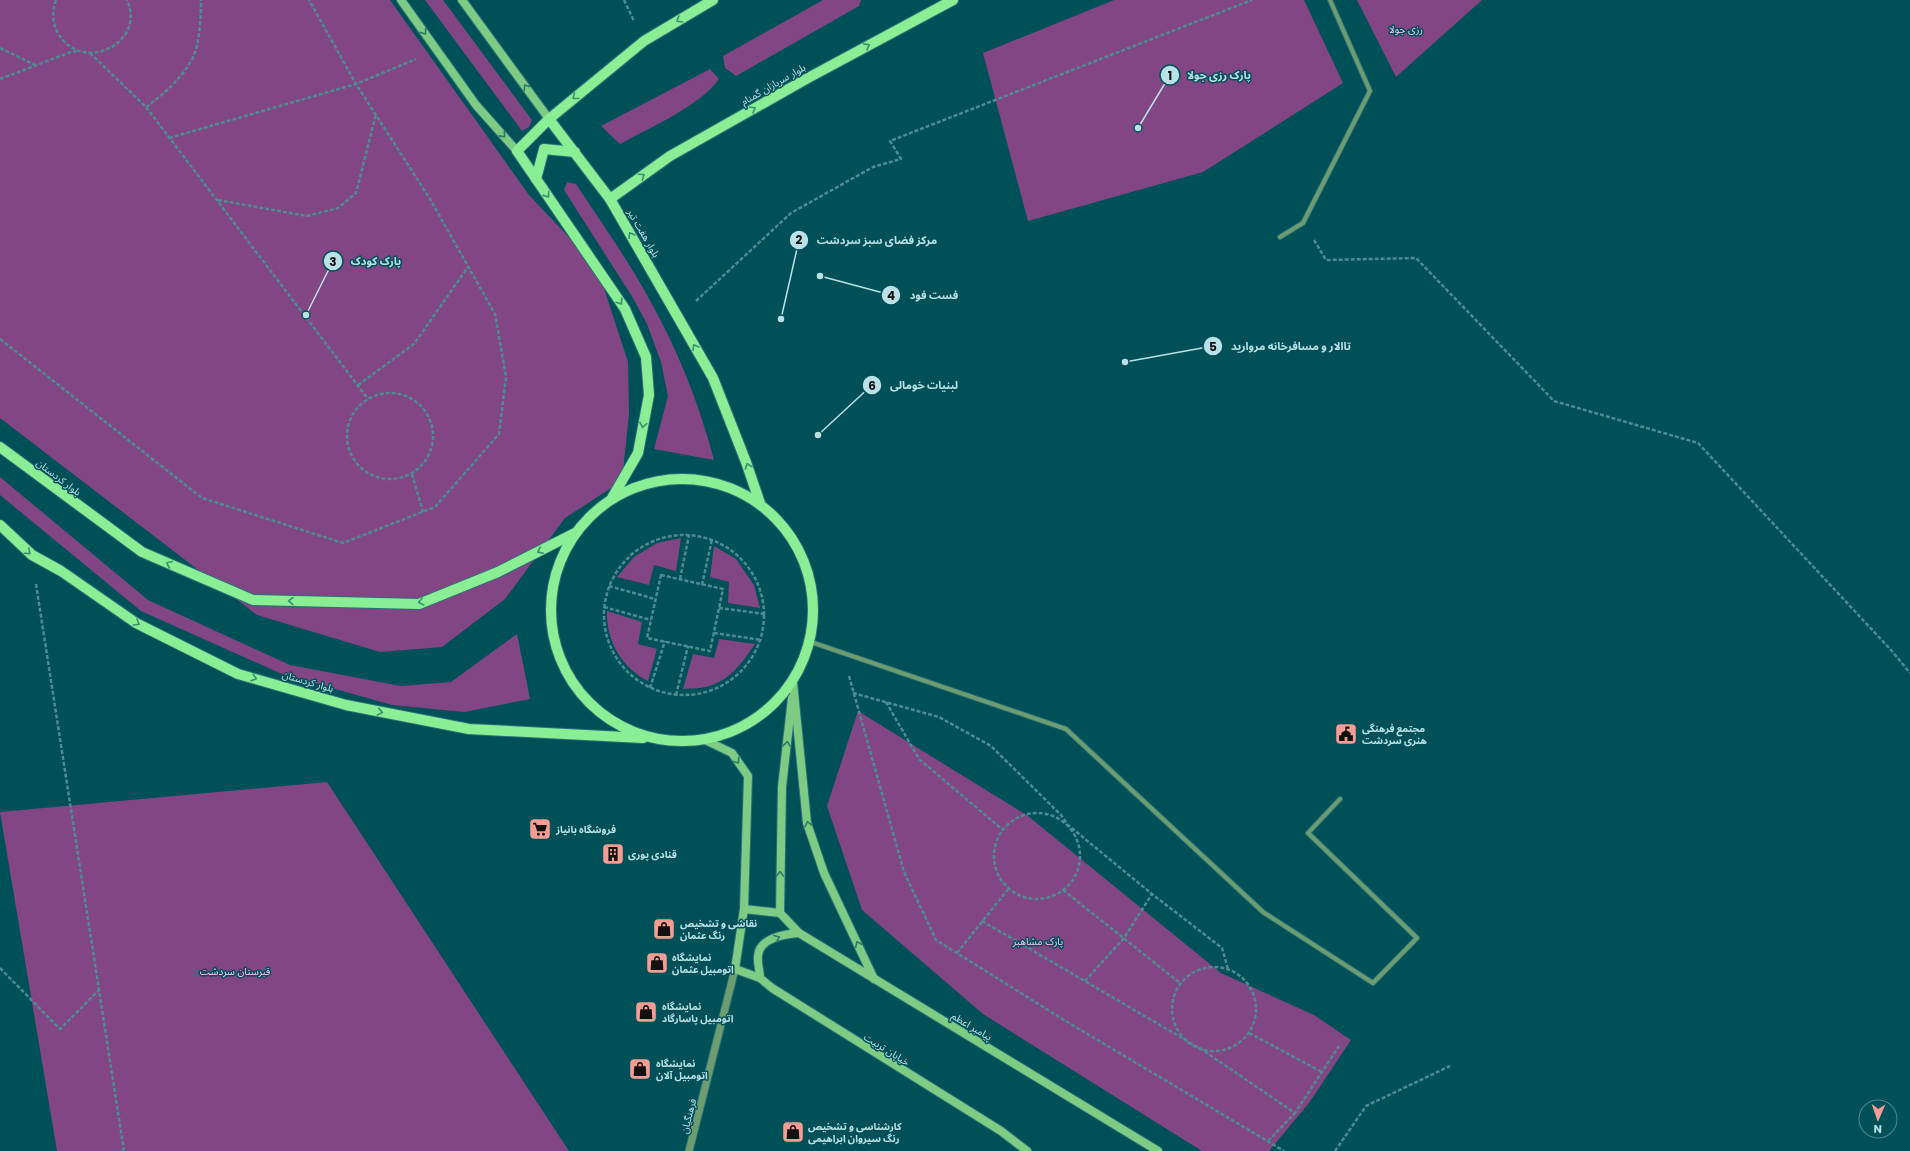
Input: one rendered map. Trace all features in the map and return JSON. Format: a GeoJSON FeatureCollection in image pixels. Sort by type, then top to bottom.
{"type":"FeatureCollection","features":[{"type":"Feature","properties":{"kind":"main road"},"geometry":{"type":"LineString","coordinates":[[402,0],[476,105],[517,151],[625,309],[646,357],[649,395],[638,453],[612,498]]}},
{"type":"Feature","properties":{"kind":"main road","name":"بلوار هفت تیر"},"geometry":{"type":"LineString","coordinates":[[462,0],[549,119],[610,199],[713,378],[746,462],[760,503]]}},
{"type":"Feature","properties":{"kind":"main road"},"geometry":{"type":"LineString","coordinates":[[517,151],[549,119],[644,41],[713,0]]}},
{"type":"Feature","properties":{"kind":"main road","name":"بلوار سربازان گمنام"},"geometry":{"type":"LineString","coordinates":[[610,199],[670,156],[808,78],[954,0]]}},
{"type":"Feature","properties":{"kind":"main road"},"geometry":{"type":"LineString","coordinates":[[536,179],[544,149],[575,152]]}},
{"type":"Feature","properties":{"kind":"main road","name":"بلوار کردستان"},"geometry":{"type":"LineString","coordinates":[[0,447],[142,552],[253,600],[419,604],[498,572],[575,533]]}},
{"type":"Feature","properties":{"kind":"main road"},"geometry":{"type":"LineString","coordinates":[[687,478],[725,485],[760,503],[788,531],[807,565],[815,603],[811,642],[793,682],[770,710],[740,729],[705,740],[678,742],[652,738],[612,722],[579,694],[558,656],[550,614],[556,572],[575,533],[592,514],[612,498],[648,483],[687,478]]}},
{"type":"Feature","properties":{"kind":"main road","name":"بلوار کردستان"},"geometry":{"type":"LineString","coordinates":[[0,525],[32,555],[61,571],[136,623],[246,676],[346,705],[468,729],[652,738]]}},
{"type":"Feature","properties":{"kind":"main road"},"geometry":{"type":"LineString","coordinates":[[744,908],[780,913],[782,787],[793,682]]}},
{"type":"Feature","properties":{"kind":"main road"},"geometry":{"type":"LineString","coordinates":[[793,682],[807,823],[824,873],[874,979]]}},
{"type":"Feature","properties":{"kind":"main road"},"geometry":{"type":"LineString","coordinates":[[705,740],[732,753],[748,776],[744,908],[735,969]]}},
{"type":"Feature","properties":{"kind":"main road","name":"پیامبر اعظم"},"geometry":{"type":"LineString","coordinates":[[780,913],[799,933],[1158,1151]]}},
{"type":"Feature","properties":{"kind":"main road"},"geometry":{"type":"LineString","coordinates":[[760,978],[758,955],[765,943],[785,934],[799,933]]}},
{"type":"Feature","properties":{"kind":"main road","name":"خیابان تربیت"},"geometry":{"type":"LineString","coordinates":[[735,969],[760,978],[772,988],[1001,1131],[1028,1151]]}},
{"type":"Feature","properties":{"kind":"street"},"geometry":{"type":"LineString","coordinates":[[1280,237],[1304,223],[1370,91],[1330,0]]}},
{"type":"Feature","properties":{"kind":"street"},"geometry":{"type":"LineString","coordinates":[[811,642],[1066,729],[1263,912],[1373,983],[1417,938],[1308,833],[1340,799]]}},
{"type":"Feature","properties":{"kind":"street","name":"فرهنگیان"},"geometry":{"type":"LineString","coordinates":[[689,1151],[735,969]]}},
{"type":"Feature","properties":{"kind":"path"},"geometry":{"type":"LineString","coordinates":[[56,0],[53,18],[56,30],[62,40],[69,46],[80,51],[90,53],[102,52],[113,47],[122,38],[128,27],[131,16],[127,0]]}},
{"type":"Feature","properties":{"kind":"path"},"geometry":{"type":"LineString","coordinates":[[146,107],[166,93],[192,60],[201,23],[201,0]]}},
{"type":"Feature","properties":{"kind":"path"},"geometry":{"type":"LineString","coordinates":[[0,339],[202,498],[343,543],[435,507],[499,434],[506,377],[494,314],[430,199],[356,84],[309,0]]}},
{"type":"Feature","properties":{"kind":"path"},"geometry":{"type":"LineString","coordinates":[[678,317],[791,213],[873,168],[900,159],[890,141],[1252,0]]}},
{"type":"Feature","properties":{"kind":"path"},"geometry":{"type":"LineString","coordinates":[[0,48],[36,66]]}},
{"type":"Feature","properties":{"kind":"path"},"geometry":{"type":"LineString","coordinates":[[169,138],[356,84],[437,50]]}},
{"type":"Feature","properties":{"kind":"path"},"geometry":{"type":"LineString","coordinates":[[0,80],[71,52],[80,51]]}},
{"type":"Feature","properties":{"kind":"path"},"geometry":{"type":"LineString","coordinates":[[90,53],[146,107],[368,398]]}},
{"type":"Feature","properties":{"kind":"path"},"geometry":{"type":"LineString","coordinates":[[217,200],[307,216],[338,208],[356,193],[376,114]]}},
{"type":"Feature","properties":{"kind":"path"},"geometry":{"type":"LineString","coordinates":[[1304,223],[1326,260],[1416,258],[1554,401],[1698,443],[1891,650],[1910,673]]}},
{"type":"Feature","properties":{"kind":"path"},"geometry":{"type":"LineString","coordinates":[[358,385],[414,344],[468,267]]}},
{"type":"Feature","properties":{"kind":"path"},"geometry":{"type":"LineString","coordinates":[[381,394],[401,395],[418,404],[427,414],[432,427],[433,440],[430,454],[422,466],[412,474],[398,479],[385,480],[372,476],[362,469],[353,459],[348,447],[346,433],[350,420],[357,407],[368,398],[381,394]]}},
{"type":"Feature","properties":{"kind":"path"},"geometry":{"type":"LineString","coordinates":[[412,474],[423,512]]}},
{"type":"Feature","properties":{"kind":"path"},"geometry":{"type":"LineString","coordinates":[[680,579],[689,535]]}},
{"type":"Feature","properties":{"kind":"path"},"geometry":{"type":"LineString","coordinates":[[689,535],[712,539],[730,548],[744,560],[756,577],[763,595],[765,614],[762,640],[752,660],[737,676],[719,688],[698,694],[676,696],[650,688],[633,678],[620,663],[610,646],[604,627],[604,607],[609,586],[618,568],[632,554],[649,542],[669,536],[689,535]]}},
{"type":"Feature","properties":{"kind":"path"},"geometry":{"type":"LineString","coordinates":[[702,584],[712,539]]}},
{"type":"Feature","properties":{"kind":"path"},"geometry":{"type":"LineString","coordinates":[[32,555],[124,1151]]}},
{"type":"Feature","properties":{"kind":"path"},"geometry":{"type":"LineString","coordinates":[[661,575],[680,579],[723,589],[710,651],[647,638],[661,575]]}},
{"type":"Feature","properties":{"kind":"path"},"geometry":{"type":"LineString","coordinates":[[609,586],[655,599]]}},
{"type":"Feature","properties":{"kind":"path"},"geometry":{"type":"LineString","coordinates":[[604,607],[651,620]]}},
{"type":"Feature","properties":{"kind":"path"},"geometry":{"type":"LineString","coordinates":[[719,608],[765,614]]}},
{"type":"Feature","properties":{"kind":"path"},"geometry":{"type":"LineString","coordinates":[[714,633],[762,640]]}},
{"type":"Feature","properties":{"kind":"path"},"geometry":{"type":"LineString","coordinates":[[650,688],[665,641]]}},
{"type":"Feature","properties":{"kind":"path"},"geometry":{"type":"LineString","coordinates":[[676,696],[688,646]]}},
{"type":"Feature","properties":{"kind":"path"},"geometry":{"type":"LineString","coordinates":[[842,652],[904,872],[936,940],[1064,1020],[1284,1151]]}},
{"type":"Feature","properties":{"kind":"path"},"geometry":{"type":"LineString","coordinates":[[853,693],[939,717],[991,746],[1061,815],[1068,825],[1076,838],[1080,852],[1079,866],[1073,879],[1063,890],[1050,897],[1036,899],[1021,896],[1009,888],[1000,878],[996,867],[995,854],[997,841],[1003,830],[1014,820],[1027,814],[1041,813],[1056,817],[1068,825],[1152,894],[1222,948],[1228,969]]}},
{"type":"Feature","properties":{"kind":"path"},"geometry":{"type":"LineString","coordinates":[[886,702],[919,759],[1003,830]]}},
{"type":"Feature","properties":{"kind":"path"},"geometry":{"type":"LineString","coordinates":[[957,953],[1009,888]]}},
{"type":"Feature","properties":{"kind":"path"},"geometry":{"type":"LineString","coordinates":[[1063,890],[1180,983]]}},
{"type":"Feature","properties":{"kind":"path"},"geometry":{"type":"LineString","coordinates":[[1085,981],[1124,938],[1152,894]]}},
{"type":"Feature","properties":{"kind":"path"},"geometry":{"type":"LineString","coordinates":[[982,921],[1201,1049],[1295,1113]]}},
{"type":"Feature","properties":{"kind":"path"},"geometry":{"type":"LineString","coordinates":[[1213,966],[1228,969],[1241,976],[1249,984],[1254,994],[1255,1020],[1249,1034],[1228,1049],[1201,1049],[1188,1042],[1180,1033],[1175,1023],[1173,1012],[1174,997],[1180,983],[1191,974],[1202,968],[1213,966]]}},
{"type":"Feature","properties":{"kind":"path"},"geometry":{"type":"LineString","coordinates":[[0,968],[60,1029],[99,989]]}},
{"type":"Feature","properties":{"kind":"path"},"geometry":{"type":"LineString","coordinates":[[1249,1034],[1322,1072]]}},
{"type":"Feature","properties":{"kind":"path"},"geometry":{"type":"LineString","coordinates":[[1268,1141],[1295,1113],[1339,1046]]}},
{"type":"Feature","properties":{"kind":"path"},"geometry":{"type":"LineString","coordinates":[[1335,1151],[1366,1106],[1450,1066]]}},
{"type":"Feature","properties":{"kind":"green space"},"geometry":{"type":"Polygon","coordinates":[[[0,0],[390,0],[529,195],[597,267],[628,362],[629,414],[622,481],[565,518],[505,599],[442,647],[380,652],[257,615],[0,418],[0,0]]]}},
{"type":"Feature","properties":{"kind":"green space"},"geometry":{"type":"Polygon","coordinates":[[[425,0],[443,0],[532,120],[529,127],[522,131],[425,0]]]}},
{"type":"Feature","properties":{"kind":"green space"},"geometry":{"type":"Polygon","coordinates":[[[823,0],[861,0],[859,6],[736,76],[725,68],[723,56],[823,0]]]}},
{"type":"Feature","properties":{"kind":"green space"},"geometry":{"type":"Polygon","coordinates":[[[1114,0],[1304,0],[1343,83],[1203,172],[1028,221],[983,53],[1114,0]]]}},
{"type":"Feature","properties":{"kind":"green space","name":"رزی جولا"},"geometry":{"type":"Polygon","coordinates":[[[1357,0],[1482,0],[1396,77],[1357,0]]]}},
{"type":"Feature","properties":{"kind":"green space"},"geometry":{"type":"Polygon","coordinates":[[[710,69],[719,79],[700,98],[673,116],[620,144],[601,126],[710,69]]]}},
{"type":"Feature","properties":{"kind":"green space"},"geometry":{"type":"Polygon","coordinates":[[[567,182],[576,184],[640,282],[659,316],[686,376],[714,460],[654,449],[668,396],[661,362],[647,324],[633,298],[564,190],[567,182]]]}},
{"type":"Feature","properties":{"kind":"green space"},"geometry":{"type":"Polygon","coordinates":[[[0,477],[148,600],[290,665],[401,686],[451,682],[517,634],[530,699],[464,712],[392,705],[282,674],[141,611],[0,495],[0,477]]]}},
{"type":"Feature","properties":{"kind":"green space"},"geometry":{"type":"Polygon","coordinates":[[[681,538],[676,571],[654,565],[649,585],[617,577],[634,557],[657,543],[681,538]]]}},
{"type":"Feature","properties":{"kind":"green space"},"geometry":{"type":"Polygon","coordinates":[[[714,546],[736,559],[754,585],[760,608],[728,603],[729,582],[710,577],[714,546]]]}},
{"type":"Feature","properties":{"kind":"green space"},"geometry":{"type":"Polygon","coordinates":[[[607,611],[642,622],[638,644],[657,649],[648,681],[630,669],[617,652],[609,633],[607,611]]]}},
{"type":"Feature","properties":{"kind":"green space"},"geometry":{"type":"Polygon","coordinates":[[[719,639],[755,644],[740,665],[721,681],[702,688],[683,689],[693,654],[714,658],[719,639]]]}},
{"type":"Feature","properties":{"kind":"green space","name":"پارک مشاهبر"},"geometry":{"type":"Polygon","coordinates":[[[858,711],[1028,816],[1221,973],[1314,1015],[1351,1040],[1309,1103],[1269,1151],[1202,1151],[983,1014],[862,910],[827,806],[858,711]]]}},
{"type":"Feature","properties":{"kind":"green space","name":"قبرستان سردشت"},"geometry":{"type":"Polygon","coordinates":[[[327,782],[569,1151],[57,1151],[0,812],[327,782]]]}},
{"type":"Feature","properties":{"kind":"place","name":"پارک رزی جولا"},"geometry":{"type":"Point","coordinates":[1138,128]}},
{"type":"Feature","properties":{"kind":"place","name":"فست فود"},"geometry":{"type":"Point","coordinates":[820,276]}},
{"type":"Feature","properties":{"kind":"place","name":"پارک کودک"},"geometry":{"type":"Point","coordinates":[306,315]}},
{"type":"Feature","properties":{"kind":"place","name":"مرکز فضای سبز سردشت"},"geometry":{"type":"Point","coordinates":[781,319]}},
{"type":"Feature","properties":{"kind":"place","name":"تاالار و مسافرخانه مروارید"},"geometry":{"type":"Point","coordinates":[1125,362]}},
{"type":"Feature","properties":{"kind":"place","name":"لبنیات خومالی"},"geometry":{"type":"Point","coordinates":[818,435]}},
{"type":"Feature","properties":{"kind":"place","name":"مجتمع فرهنگی هنری سردشت"},"geometry":{"type":"Point","coordinates":[1346,734]}},
{"type":"Feature","properties":{"kind":"place","name":"فروشگاه بانیاز"},"geometry":{"type":"Point","coordinates":[540,829]}},
{"type":"Feature","properties":{"kind":"place","name":"قنادی پوری"},"geometry":{"type":"Point","coordinates":[613,854]}},
{"type":"Feature","properties":{"kind":"place","name":"نقاشی و تشخیص رنگ عثمان"},"geometry":{"type":"Point","coordinates":[664,929]}},
{"type":"Feature","properties":{"kind":"place","name":"نمایشگاه اتومبیل عثمان"},"geometry":{"type":"Point","coordinates":[657,963]}},
{"type":"Feature","properties":{"kind":"place","name":"نمایشگاه اتومبیل پاسارگاد"},"geometry":{"type":"Point","coordinates":[646,1012]}},
{"type":"Feature","properties":{"kind":"place","name":"نمایشگاه اتومبیل آلان"},"geometry":{"type":"Point","coordinates":[640,1069]}},
{"type":"Feature","properties":{"kind":"place","name":"کارشناسی و تشخیص رنگ سیروان ابراهیمی"},"geometry":{"type":"Point","coordinates":[793,1132]}}]}
